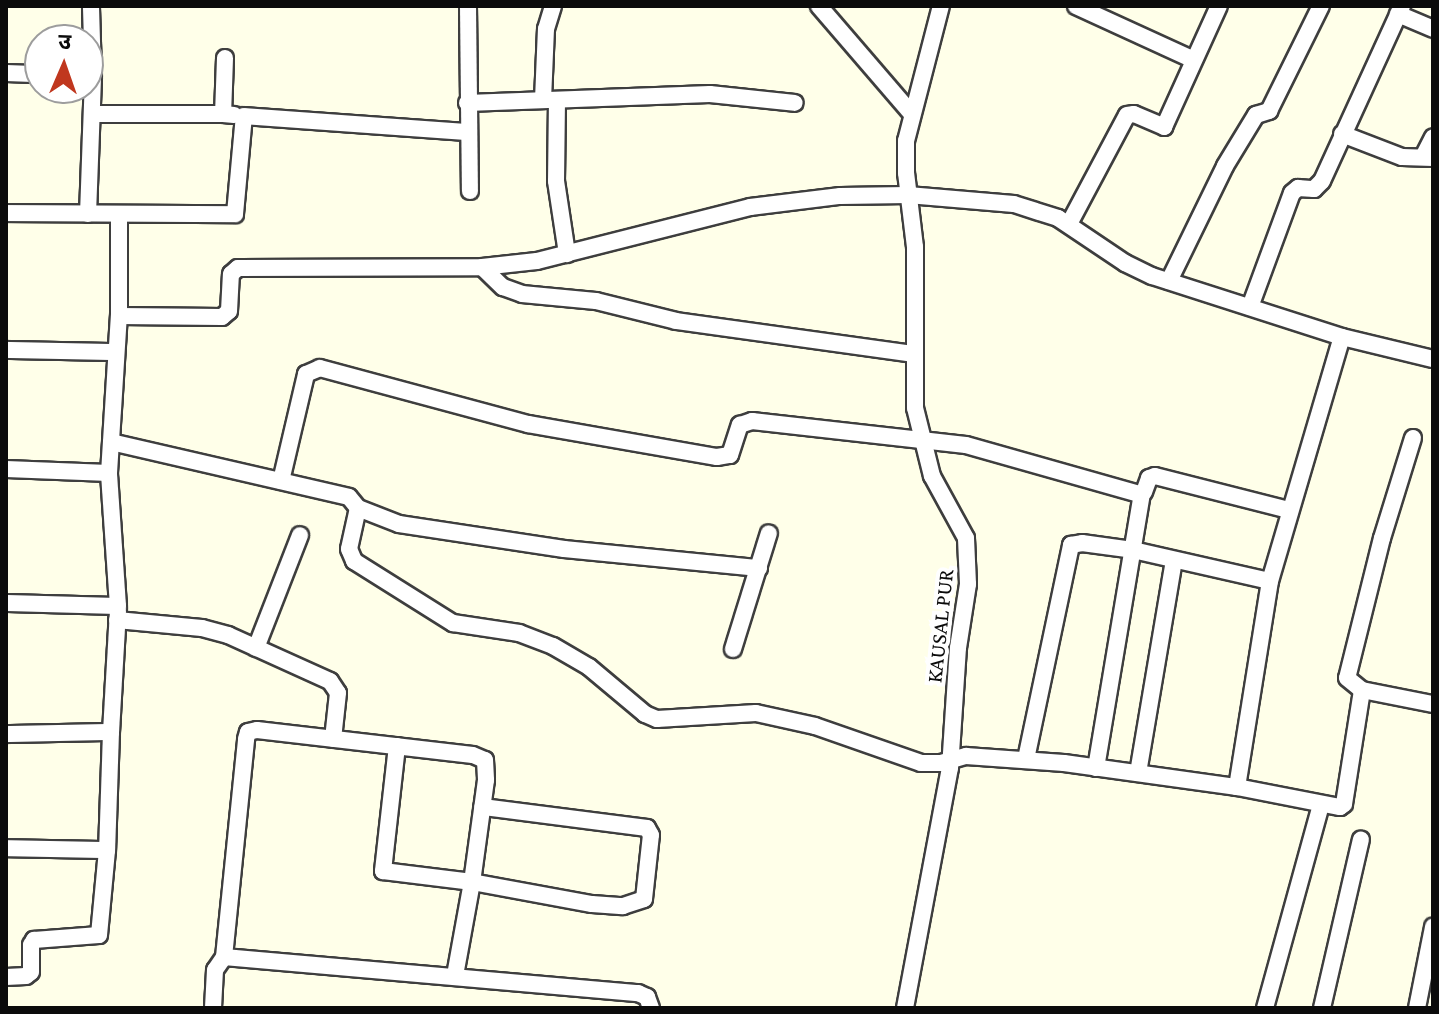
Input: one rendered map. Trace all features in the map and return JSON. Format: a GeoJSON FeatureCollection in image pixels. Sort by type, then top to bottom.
{"type":"FeatureCollection","features":[{"type":"Feature","properties":{"kind":"street"},"geometry":{"type":"LineString","coordinates":[[468,6],[470,191]]}},
{"type":"Feature","properties":{"kind":"street"},"geometry":{"type":"LineString","coordinates":[[553,6],[546,29],[550,100],[556,181],[567,254]]}},
{"type":"Feature","properties":{"kind":"street"},"geometry":{"type":"LineString","coordinates":[[819,6],[911,113]]}},
{"type":"Feature","properties":{"kind":"street","name":"KAUSAL PUR"},"geometry":{"type":"LineString","coordinates":[[905,1008],[950,759],[958,648],[968,584],[968,549],[962,525],[932,476],[920,440],[915,408],[915,247],[905,159],[911,113],[941,6]]}},
{"type":"Feature","properties":{"kind":"street"},"geometry":{"type":"LineString","coordinates":[[1076,6],[1192,59]]}},
{"type":"Feature","properties":{"kind":"street"},"geometry":{"type":"LineString","coordinates":[[1069,224],[1125,117],[1134,114],[1164,127],[1192,59],[1219,6]]}},
{"type":"Feature","properties":{"kind":"street"},"geometry":{"type":"LineString","coordinates":[[1169,281],[1225,166],[1256,115],[1269,111],[1321,6]]}},
{"type":"Feature","properties":{"kind":"street"},"geometry":{"type":"LineString","coordinates":[[1250,307],[1292,193],[1298,188],[1314,189],[1319,186],[1400,10],[1433,29]]}},
{"type":"Feature","properties":{"kind":"street"},"geometry":{"type":"LineString","coordinates":[[223,114],[225,58]]}},
{"type":"Feature","properties":{"kind":"street"},"geometry":{"type":"LineString","coordinates":[[467,103],[710,94],[795,103]]}},
{"type":"Feature","properties":{"kind":"street"},"geometry":{"type":"LineString","coordinates":[[88,214],[93,104]]}},
{"type":"Feature","properties":{"kind":"street"},"geometry":{"type":"LineString","coordinates":[[94,114],[223,114],[468,132]]}},
{"type":"Feature","properties":{"kind":"street"},"geometry":{"type":"LineString","coordinates":[[6,213],[235,214],[244,116]]}},
{"type":"Feature","properties":{"kind":"street"},"geometry":{"type":"LineString","coordinates":[[1342,134],[1391,154],[1428,158],[1433,137]]}},
{"type":"Feature","properties":{"kind":"street"},"geometry":{"type":"LineString","coordinates":[[119,316],[222,317],[231,303],[231,274],[238,268],[482,267],[567,254],[765,205],[840,196],[908,195],[1014,204],[1069,224],[1134,268],[1169,281],[1342,337],[1433,359]]}},
{"type":"Feature","properties":{"kind":"street"},"geometry":{"type":"LineString","coordinates":[[6,977],[26,976],[31,972],[34,940],[99,935],[107,850],[118,613],[109,473],[119,316],[119,215]]}},
{"type":"Feature","properties":{"kind":"street"},"geometry":{"type":"LineString","coordinates":[[482,267],[503,287],[522,294],[596,301],[676,321],[914,354]]}},
{"type":"Feature","properties":{"kind":"street"},"geometry":{"type":"LineString","coordinates":[[1237,787],[1270,581],[1288,510],[1342,337]]}},
{"type":"Feature","properties":{"kind":"street"},"geometry":{"type":"LineString","coordinates":[[6,350],[115,352]]}},
{"type":"Feature","properties":{"kind":"street"},"geometry":{"type":"LineString","coordinates":[[281,481],[306,374],[315,368],[528,424],[717,457],[730,455],[740,425],[747,421],[973,447],[1142,493]]}},
{"type":"Feature","properties":{"kind":"street"},"geometry":{"type":"LineString","coordinates":[[1413,438],[1382,538],[1347,676],[1349,682],[1362,690],[1433,704]]}},
{"type":"Feature","properties":{"kind":"street"},"geometry":{"type":"LineString","coordinates":[[111,442],[349,497],[358,508],[399,524],[564,549],[759,568]]}},
{"type":"Feature","properties":{"kind":"street"},"geometry":{"type":"LineString","coordinates":[[6,469],[109,473]]}},
{"type":"Feature","properties":{"kind":"street"},"geometry":{"type":"LineString","coordinates":[[1096,768],[1142,493],[1149,478],[1155,476],[1288,510]]}},
{"type":"Feature","properties":{"kind":"street"},"geometry":{"type":"LineString","coordinates":[[358,508],[349,549],[354,561],[453,623],[519,633],[553,646],[589,667],[651,717],[663,720],[756,713],[815,726],[921,763],[935,764],[966,756],[1026,759],[1237,787],[1321,805],[1344,805],[1362,690]]}},
{"type":"Feature","properties":{"kind":"street"},"geometry":{"type":"LineString","coordinates":[[733,649],[769,533]]}},
{"type":"Feature","properties":{"kind":"street"},"geometry":{"type":"LineString","coordinates":[[256,648],[300,535]]}},
{"type":"Feature","properties":{"kind":"street"},"geometry":{"type":"LineString","coordinates":[[1026,759],[1069,548],[1082,543],[1133,550],[1270,581]]}},
{"type":"Feature","properties":{"kind":"street"},"geometry":{"type":"LineString","coordinates":[[1138,773],[1174,560]]}},
{"type":"Feature","properties":{"kind":"street"},"geometry":{"type":"LineString","coordinates":[[6,603],[118,613],[202,628],[256,648],[336,687],[333,739]]}},
{"type":"Feature","properties":{"kind":"street"},"geometry":{"type":"LineString","coordinates":[[213,1008],[215,970],[224,957],[248,732],[257,730],[482,758],[486,763],[482,807],[455,976]]}},
{"type":"Feature","properties":{"kind":"street"},"geometry":{"type":"LineString","coordinates":[[6,734],[111,732]]}},
{"type":"Feature","properties":{"kind":"street"},"geometry":{"type":"LineString","coordinates":[[397,746],[382,869],[613,906],[638,904],[646,896],[651,835],[647,828],[482,807]]}},
{"type":"Feature","properties":{"kind":"street"},"geometry":{"type":"LineString","coordinates":[[1265,1008],[1321,805]]}},
{"type":"Feature","properties":{"kind":"street"},"geometry":{"type":"LineString","coordinates":[[1322,1008],[1361,839]]}},
{"type":"Feature","properties":{"kind":"street"},"geometry":{"type":"LineString","coordinates":[[6,848],[107,850]]}},
{"type":"Feature","properties":{"kind":"street"},"geometry":{"type":"LineString","coordinates":[[1417,1008],[1433,927]]}},
{"type":"Feature","properties":{"kind":"street"},"geometry":{"type":"LineString","coordinates":[[224,957],[638,993],[647,997],[651,1008]]}}]}
